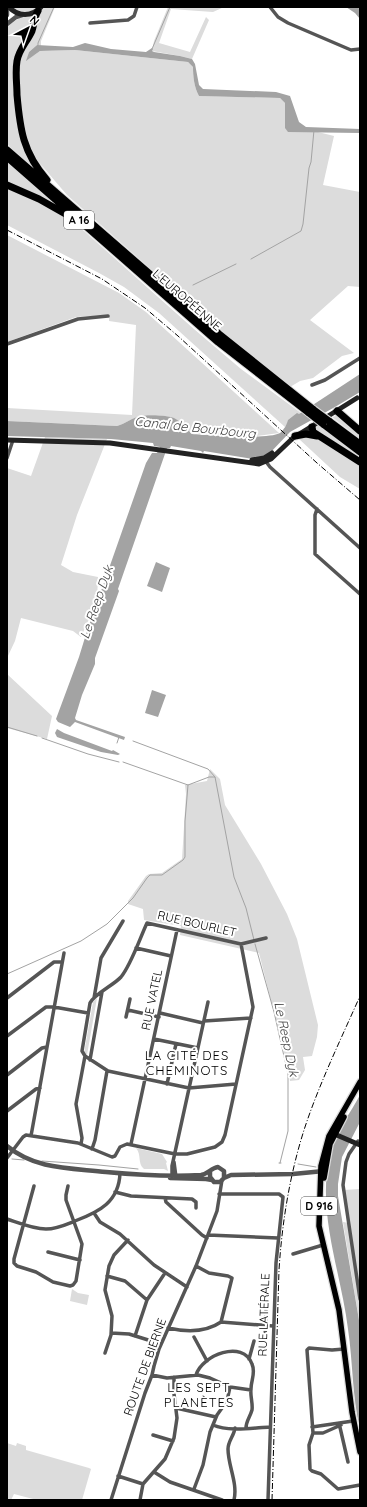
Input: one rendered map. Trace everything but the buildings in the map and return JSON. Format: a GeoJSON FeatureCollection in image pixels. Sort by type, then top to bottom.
{"type":"FeatureCollection","features":[{"type":"Feature","properties":{"kind":"highway"},"geometry":{"type":"LineString","coordinates":[[39,9],[32,31],[21,48],[16,65],[20,122],[25,145],[35,165],[51,185],[130,258]]}},
{"type":"Feature","properties":{"kind":"highway","name":"L'EUROPÉENNE"},"geometry":{"type":"LineString","coordinates":[[7,150],[130,258],[299,402]]}},
{"type":"Feature","properties":{"kind":"highway","name":"L'EUROPÉENNE"},"geometry":{"type":"LineString","coordinates":[[7,157],[223,346],[299,402],[360,452]]}},
{"type":"Feature","properties":{"kind":"highway"},"geometry":{"type":"LineString","coordinates":[[7,185],[39,199],[70,217],[151,284]]}},
{"type":"Feature","properties":{"kind":"highway"},"geometry":{"type":"LineString","coordinates":[[337,410],[360,431]]}},
{"type":"Feature","properties":{"kind":"highway","name":"L'EUROPÉENNE"},"geometry":{"type":"LineString","coordinates":[[326,423],[360,444]]}},
{"type":"Feature","properties":{"kind":"highway"},"geometry":{"type":"LineString","coordinates":[[313,425],[312,431],[360,462]]}},
{"type":"Feature","properties":{"kind":"highway"},"geometry":{"type":"LineString","coordinates":[[295,436],[308,434],[321,438]]}},
{"type":"Feature","properties":{"kind":"main road"},"geometry":{"type":"LineString","coordinates":[[8,7],[15,12],[22,14],[30,14],[39,9]]}},
{"type":"Feature","properties":{"kind":"main road"},"geometry":{"type":"LineString","coordinates":[[337,410],[358,398]]}},
{"type":"Feature","properties":{"kind":"main road"},"geometry":{"type":"LineString","coordinates":[[264,460],[272,457],[295,436],[358,398]]}},
{"type":"Feature","properties":{"kind":"main road"},"geometry":{"type":"LineString","coordinates":[[7,440],[107,443],[259,464],[292,436],[313,425]]}},
{"type":"Feature","properties":{"kind":"main road","name":"D 916"},"geometry":{"type":"LineString","coordinates":[[335,1132],[360,1082]]}},
{"type":"Feature","properties":{"kind":"main road","name":"D 916"},"geometry":{"type":"LineString","coordinates":[[360,1088],[324,1149],[318,1221],[322,1243],[337,1298],[353,1421],[360,1452]]}},
{"type":"Feature","properties":{"kind":"main road"},"geometry":{"type":"LineString","coordinates":[[335,1132],[359,1144]]}},
{"type":"Feature","properties":{"kind":"street"},"geometry":{"type":"LineString","coordinates":[[7,16],[8,7]]}},
{"type":"Feature","properties":{"kind":"street"},"geometry":{"type":"LineString","coordinates":[[90,23],[128,20],[134,16],[137,7]]}},
{"type":"Feature","properties":{"kind":"street"},"geometry":{"type":"LineString","coordinates":[[270,7],[278,17],[288,23],[349,49],[360,49]]}},
{"type":"Feature","properties":{"kind":"street"},"geometry":{"type":"LineString","coordinates":[[7,24],[22,14]]}},
{"type":"Feature","properties":{"kind":"street"},"geometry":{"type":"LineString","coordinates":[[7,344],[78,319],[108,316]]}},
{"type":"Feature","properties":{"kind":"street"},"geometry":{"type":"LineString","coordinates":[[312,385],[325,380],[360,358]]}},
{"type":"Feature","properties":{"kind":"street"},"geometry":{"type":"LineString","coordinates":[[7,458],[13,440]]}},
{"type":"Feature","properties":{"kind":"street"},"geometry":{"type":"LineString","coordinates":[[264,460],[360,548]]}},
{"type":"Feature","properties":{"kind":"street"},"geometry":{"type":"LineString","coordinates":[[317,509],[315,514],[316,555],[360,594]]}},
{"type":"Feature","properties":{"kind":"street"},"geometry":{"type":"LineString","coordinates":[[94,998],[102,958],[123,921]]}},
{"type":"Feature","properties":{"kind":"street","name":"RUE BOURLET"},"geometry":{"type":"LineString","coordinates":[[136,948],[147,923],[241,944],[266,938]]}},
{"type":"Feature","properties":{"kind":"street","name":"RUE VATEL"},"geometry":{"type":"LineString","coordinates":[[131,1144],[177,930]]}},
{"type":"Feature","properties":{"kind":"street"},"geometry":{"type":"LineString","coordinates":[[7,1158],[23,1136],[82,1144],[113,1157],[121,1146],[125,1144],[175,1154],[187,1154],[213,1148],[221,1143],[225,1135],[253,1004],[241,944]]}},
{"type":"Feature","properties":{"kind":"street"},"geometry":{"type":"LineString","coordinates":[[171,956],[136,948],[125,972],[116,982],[90,1002],[82,1051],[85,1056],[107,1071],[167,1084],[189,1088],[236,1084]]}},
{"type":"Feature","properties":{"kind":"street"},"geometry":{"type":"LineString","coordinates":[[31,1136],[64,953]]}},
{"type":"Feature","properties":{"kind":"street"},"geometry":{"type":"LineString","coordinates":[[7,998],[56,961],[62,962]]}},
{"type":"Feature","properties":{"kind":"street"},"geometry":{"type":"LineString","coordinates":[[90,1060],[102,992]]}},
{"type":"Feature","properties":{"kind":"street"},"geometry":{"type":"LineString","coordinates":[[126,1017],[130,999]]}},
{"type":"Feature","properties":{"kind":"street"},"geometry":{"type":"LineString","coordinates":[[174,1177],[173,1161],[208,1002]]}},
{"type":"Feature","properties":{"kind":"street"},"geometry":{"type":"LineString","coordinates":[[8,1034],[43,1008],[54,1007],[88,1012]]}},
{"type":"Feature","properties":{"kind":"street"},"geometry":{"type":"LineString","coordinates":[[128,1010],[204,1022],[251,1018]]}},
{"type":"Feature","properties":{"kind":"street"},"geometry":{"type":"LineString","coordinates":[[154,1039],[198,1048]]}},
{"type":"Feature","properties":{"kind":"street"},"geometry":{"type":"LineString","coordinates":[[167,1084],[176,1044]]}},
{"type":"Feature","properties":{"kind":"street"},"geometry":{"type":"LineString","coordinates":[[7,1075],[42,1048],[47,1047]]}},
{"type":"Feature","properties":{"kind":"street"},"geometry":{"type":"LineString","coordinates":[[82,1144],[76,1104],[85,1056]]}},
{"type":"Feature","properties":{"kind":"street"},"geometry":{"type":"LineString","coordinates":[[92,1148],[95,1142],[107,1071]]}},
{"type":"Feature","properties":{"kind":"street"},"geometry":{"type":"LineString","coordinates":[[7,1111],[37,1088],[40,1088]]}},
{"type":"Feature","properties":{"kind":"street"},"geometry":{"type":"LineString","coordinates":[[359,1144],[350,1153],[346,1162],[343,1185],[360,1299]]}},
{"type":"Feature","properties":{"kind":"street"},"geometry":{"type":"LineString","coordinates":[[7,1146],[30,1160],[45,1166],[120,1174],[206,1178],[219,1182],[230,1175],[322,1173]]}},
{"type":"Feature","properties":{"kind":"street"},"geometry":{"type":"LineString","coordinates":[[174,1177],[203,1174],[217,1167],[228,1173],[248,1174]]}},
{"type":"Feature","properties":{"kind":"street"},"geometry":{"type":"LineString","coordinates":[[223,1170],[223,1179]]}},
{"type":"Feature","properties":{"kind":"street"},"geometry":{"type":"LineString","coordinates":[[210,1171],[210,1175],[218,1187],[220,1195]]}},
{"type":"Feature","properties":{"kind":"street"},"geometry":{"type":"LineString","coordinates":[[7,1219],[40,1229],[56,1228],[74,1221],[94,1213],[106,1205],[115,1192],[120,1174]]}},
{"type":"Feature","properties":{"kind":"street","name":"ROUTE DE BIERNE"},"geometry":{"type":"LineString","coordinates":[[111,1500],[161,1344],[196,1266],[217,1212],[220,1184],[223,1179]]}},
{"type":"Feature","properties":{"kind":"street"},"geometry":{"type":"LineString","coordinates":[[34,1186],[14,1259],[14,1264],[36,1272],[51,1282],[72,1286],[76,1279],[82,1244],[66,1199],[68,1186]]}},
{"type":"Feature","properties":{"kind":"street"},"geometry":{"type":"LineString","coordinates":[[115,1192],[131,1196],[193,1199],[196,1202],[196,1208]]}},
{"type":"Feature","properties":{"kind":"street","name":"RUE LATÉRALE"},"geometry":{"type":"LineString","coordinates":[[220,1195],[281,1195],[283,1198],[278,1238],[273,1326],[268,1500]]}},
{"type":"Feature","properties":{"kind":"street"},"geometry":{"type":"LineString","coordinates":[[165,1198],[166,1202],[202,1236],[278,1238]]}},
{"type":"Feature","properties":{"kind":"street"},"geometry":{"type":"LineString","coordinates":[[94,1213],[100,1222],[118,1232],[152,1263],[187,1287]]}},
{"type":"Feature","properties":{"kind":"street"},"geometry":{"type":"LineString","coordinates":[[105,1353],[111,1333],[112,1312],[105,1292],[107,1276],[112,1257],[128,1240]]}},
{"type":"Feature","properties":{"kind":"street"},"geometry":{"type":"LineString","coordinates":[[293,1254],[322,1243]]}},
{"type":"Feature","properties":{"kind":"street"},"geometry":{"type":"LineString","coordinates":[[48,1252],[80,1260]]}},
{"type":"Feature","properties":{"kind":"street"},"geometry":{"type":"LineString","coordinates":[[196,1266],[210,1273],[232,1278],[221,1322]]}},
{"type":"Feature","properties":{"kind":"street"},"geometry":{"type":"LineString","coordinates":[[135,1336],[146,1300],[165,1273]]}},
{"type":"Feature","properties":{"kind":"street"},"geometry":{"type":"LineString","coordinates":[[107,1276],[125,1281],[146,1300]]}},
{"type":"Feature","properties":{"kind":"street"},"geometry":{"type":"LineString","coordinates":[[265,1340],[266,1310]]}},
{"type":"Feature","properties":{"kind":"street"},"geometry":{"type":"LineString","coordinates":[[168,1328],[197,1331],[214,1326],[221,1322],[273,1326]]}},
{"type":"Feature","properties":{"kind":"street"},"geometry":{"type":"LineString","coordinates":[[111,1333],[125,1333],[161,1344]]}},
{"type":"Feature","properties":{"kind":"street"},"geometry":{"type":"LineString","coordinates":[[194,1337],[207,1361]]}},
{"type":"Feature","properties":{"kind":"street"},"geometry":{"type":"LineString","coordinates":[[249,1359],[254,1340]]}},
{"type":"Feature","properties":{"kind":"street"},"geometry":{"type":"LineString","coordinates":[[344,1349],[329,1350],[310,1348],[307,1350],[313,1432],[309,1447],[310,1470],[321,1474],[338,1489],[360,1485]]}},
{"type":"Feature","properties":{"kind":"street"},"geometry":{"type":"LineString","coordinates":[[196,1375],[198,1369],[218,1354],[231,1351],[239,1352],[249,1359],[254,1372],[250,1390],[252,1407],[246,1428]]}},
{"type":"Feature","properties":{"kind":"street"},"geometry":{"type":"LineString","coordinates":[[152,1375],[174,1378],[196,1375],[210,1378],[230,1387],[250,1390]]}},
{"type":"Feature","properties":{"kind":"street"},"geometry":{"type":"LineString","coordinates":[[140,1500],[143,1484],[165,1459],[173,1441],[176,1427],[174,1378]]}},
{"type":"Feature","properties":{"kind":"street"},"geometry":{"type":"LineString","coordinates":[[194,1490],[203,1465],[209,1436],[216,1417],[227,1401],[230,1387]]}},
{"type":"Feature","properties":{"kind":"street"},"geometry":{"type":"LineString","coordinates":[[176,1408],[216,1417]]}},
{"type":"Feature","properties":{"kind":"street"},"geometry":{"type":"LineString","coordinates":[[312,1427],[341,1424],[353,1421]]}},
{"type":"Feature","properties":{"kind":"street"},"geometry":{"type":"LineString","coordinates":[[313,1432],[323,1433],[341,1424]]}},
{"type":"Feature","properties":{"kind":"street"},"geometry":{"type":"LineString","coordinates":[[341,1424],[348,1462]]}},
{"type":"Feature","properties":{"kind":"street"},"geometry":{"type":"LineString","coordinates":[[213,1425],[220,1428],[270,1427]]}},
{"type":"Feature","properties":{"kind":"street"},"geometry":{"type":"LineString","coordinates":[[234,1500],[235,1489],[228,1450],[235,1428]]}},
{"type":"Feature","properties":{"kind":"street"},"geometry":{"type":"LineString","coordinates":[[153,1435],[173,1441]]}},
{"type":"Feature","properties":{"kind":"street"},"geometry":{"type":"LineString","coordinates":[[154,1472],[170,1482],[222,1500]]}},
{"type":"Feature","properties":{"kind":"street"},"geometry":{"type":"LineString","coordinates":[[118,1476],[143,1484]]}},
{"type":"Feature","properties":{"kind":"shaded area"},"geometry":{"type":"Polygon","coordinates":[[[11,7],[39,7],[32,11],[25,12],[11,7]]]}},
{"type":"Feature","properties":{"kind":"shaded area"},"geometry":{"type":"Polygon","coordinates":[[[44,7],[55,7],[41,41],[41,46],[37,45],[29,52],[27,60],[40,51],[75,50],[188,62],[193,67],[194,82],[199,96],[280,98],[285,103],[285,127],[288,131],[314,131],[334,136],[323,185],[360,192],[360,287],[348,286],[310,320],[354,353],[342,356],[313,378],[300,381],[290,387],[214,325],[67,195],[37,160],[28,143],[20,96],[19,59],[38,13],[44,7]]]}},
{"type":"Feature","properties":{"kind":"shaded area"},"geometry":{"type":"Polygon","coordinates":[[[168,7],[224,7],[213,12],[171,9],[159,43],[190,52],[206,17],[209,20],[192,59],[152,51],[154,41],[168,7]]]}},
{"type":"Feature","properties":{"kind":"shaded area"},"geometry":{"type":"Polygon","coordinates":[[[346,7],[357,7],[360,9],[360,19],[355,13],[346,7]]]}},
{"type":"Feature","properties":{"kind":"shaded area"},"geometry":{"type":"Polygon","coordinates":[[[34,15],[30,29],[17,53],[17,119],[35,167],[34,169],[7,144],[7,26],[21,17],[34,15]]]}},
{"type":"Feature","properties":{"kind":"shaded area"},"geometry":{"type":"Polygon","coordinates":[[[85,43],[111,49],[146,52],[152,48],[152,51],[154,52],[192,59],[195,64],[199,85],[203,89],[276,92],[290,96],[299,122],[306,127],[360,129],[360,133],[288,132],[285,128],[285,103],[280,98],[199,96],[194,82],[193,67],[188,62],[75,50],[40,51],[26,61],[29,52],[37,45],[73,47],[85,43]]]}},
{"type":"Feature","properties":{"kind":"shaded area"},"geometry":{"type":"Polygon","coordinates":[[[7,162],[58,207],[7,182],[7,162]]]}},
{"type":"Feature","properties":{"kind":"shaded area"},"geometry":{"type":"Polygon","coordinates":[[[7,189],[47,207],[84,231],[241,369],[301,413],[288,422],[285,427],[159,313],[124,287],[7,225],[7,189]]]}},
{"type":"Feature","properties":{"kind":"shaded area"},"geometry":{"type":"Polygon","coordinates":[[[7,235],[119,293],[146,312],[279,433],[257,436],[192,434],[188,430],[184,430],[179,422],[174,418],[157,416],[140,416],[117,426],[7,421],[7,408],[132,415],[136,325],[109,321],[109,315],[76,317],[7,342],[7,235]]]}},
{"type":"Feature","properties":{"kind":"shaded area"},"geometry":{"type":"Polygon","coordinates":[[[360,374],[360,392],[290,432],[268,455],[253,459],[204,451],[203,453],[201,451],[171,446],[170,448],[167,448],[95,658],[95,664],[82,695],[75,718],[76,720],[125,737],[124,740],[75,722],[70,727],[58,722],[56,719],[146,463],[152,453],[157,453],[160,447],[154,446],[153,443],[111,439],[7,436],[7,421],[117,426],[140,416],[156,415],[176,419],[184,430],[188,430],[192,434],[237,436],[273,435],[280,433],[288,420],[297,413],[299,414],[360,374]]]}},
{"type":"Feature","properties":{"kind":"shaded area"},"geometry":{"type":"Polygon","coordinates":[[[339,415],[360,433],[360,439],[332,417],[339,415]]]}},
{"type":"Feature","properties":{"kind":"shaded area"},"geometry":{"type":"Polygon","coordinates":[[[318,425],[360,457],[360,460],[314,430],[318,425]]]}},
{"type":"Feature","properties":{"kind":"shaded area"},"geometry":{"type":"Polygon","coordinates":[[[45,437],[107,439],[77,515],[61,565],[73,572],[98,577],[97,601],[81,637],[73,631],[21,618],[15,641],[7,658],[7,468],[31,476],[45,437]]]}},
{"type":"Feature","properties":{"kind":"shaded area"},"geometry":{"type":"Polygon","coordinates":[[[307,437],[320,441],[360,465],[360,489],[340,477],[299,439],[307,437]]]}},
{"type":"Feature","properties":{"kind":"shaded area"},"geometry":{"type":"Polygon","coordinates":[[[156,562],[170,568],[162,592],[147,586],[156,562]]]}},
{"type":"Feature","properties":{"kind":"shaded area"},"geometry":{"type":"Polygon","coordinates":[[[7,674],[52,716],[47,739],[7,728],[7,674]]]}},
{"type":"Feature","properties":{"kind":"shaded area"},"geometry":{"type":"Polygon","coordinates":[[[152,690],[166,695],[158,717],[145,713],[152,690]]]}},
{"type":"Feature","properties":{"kind":"shaded area"},"geometry":{"type":"Polygon","coordinates":[[[57,729],[120,754],[118,755],[101,752],[57,737],[55,733],[57,729]]]}},
{"type":"Feature","properties":{"kind":"shaded area"},"geometry":{"type":"Polygon","coordinates":[[[210,769],[220,779],[225,805],[261,864],[287,914],[297,939],[318,1025],[317,1037],[312,1056],[303,1057],[305,1070],[299,1080],[290,1081],[259,953],[180,935],[181,926],[144,920],[143,909],[128,904],[128,901],[146,876],[149,874],[162,873],[182,859],[186,794],[185,785],[207,781],[210,769]]]}},
{"type":"Feature","properties":{"kind":"shaded area"},"geometry":{"type":"Polygon","coordinates":[[[97,998],[87,1055],[84,1053],[93,1002],[97,998]]]}},
{"type":"Feature","properties":{"kind":"shaded area"},"geometry":{"type":"Polygon","coordinates":[[[360,1095],[360,1122],[342,1157],[338,1184],[338,1196],[360,1326],[360,1429],[355,1404],[350,1341],[345,1307],[331,1240],[326,1195],[327,1173],[333,1144],[360,1095]]]}},
{"type":"Feature","properties":{"kind":"shaded area"},"geometry":{"type":"Polygon","coordinates":[[[136,1148],[162,1154],[167,1162],[168,1171],[164,1169],[144,1169],[136,1148]]]}},
{"type":"Feature","properties":{"kind":"shaded area"},"geometry":{"type":"Polygon","coordinates":[[[360,1189],[360,1326],[343,1222],[349,1223],[344,1190],[360,1189]]]}},
{"type":"Feature","properties":{"kind":"shaded area"},"geometry":{"type":"Polygon","coordinates":[[[72,1289],[78,1293],[89,1295],[87,1305],[70,1301],[72,1289]]]}},
{"type":"Feature","properties":{"kind":"shaded area"},"geometry":{"type":"Polygon","coordinates":[[[7,1443],[16,1446],[17,1443],[26,1446],[26,1450],[91,1469],[82,1500],[37,1500],[14,1494],[11,1500],[7,1500],[7,1443]]]}},
{"type":"Feature","properties":{"kind":"waterway"},"geometry":{"type":"LineString","coordinates":[[38,45],[54,7]]}},
{"type":"Feature","properties":{"kind":"waterway"},"geometry":{"type":"LineString","coordinates":[[152,49],[170,7]]}},
{"type":"Feature","properties":{"kind":"waterway"},"geometry":{"type":"LineString","coordinates":[[251,259],[301,231],[314,130]]}},
{"type":"Feature","properties":{"kind":"waterway"},"geometry":{"type":"LineString","coordinates":[[193,285],[236,264]]}},
{"type":"Feature","properties":{"kind":"waterway","name":"Le Reep Dyk"},"geometry":{"type":"LineString","coordinates":[[7,727],[37,736]]}},
{"type":"Feature","properties":{"kind":"waterway","name":"Le Reep Dyk"},"geometry":{"type":"LineString","coordinates":[[117,743],[119,737]]}},
{"type":"Feature","properties":{"kind":"waterway","name":"Le Reep Dyk"},"geometry":{"type":"LineString","coordinates":[[42,738],[88,754],[119,762]]}},
{"type":"Feature","properties":{"kind":"waterway","name":"Le Reep Dyk"},"geometry":{"type":"LineString","coordinates":[[133,741],[208,769],[215,777]]}},
{"type":"Feature","properties":{"kind":"waterway","name":"Le Reep Dyk"},"geometry":{"type":"LineString","coordinates":[[123,762],[188,785],[209,777],[215,777],[234,877],[246,908],[254,940]]}},
{"type":"Feature","properties":{"kind":"waterway"},"geometry":{"type":"LineString","coordinates":[[7,974],[81,941],[107,924],[133,898],[150,875],[162,875],[183,860],[185,857],[185,821],[188,785]]}},
{"type":"Feature","properties":{"kind":"waterway","name":"Le Reep Dyk"},"geometry":{"type":"LineString","coordinates":[[255,944],[274,1012],[288,1074],[288,1131],[280,1163]]}},
{"type":"Feature","properties":{"kind":"waterway"},"geometry":{"type":"LineString","coordinates":[[12,1159],[24,1160]]}},
{"type":"Feature","properties":{"kind":"waterway"},"geometry":{"type":"LineString","coordinates":[[42,1161],[138,1169]]}},
{"type":"Feature","properties":{"kind":"waterway"},"geometry":{"type":"LineString","coordinates":[[298,1164],[316,1167]]}},
{"type":"Feature","properties":{"kind":"railway"},"geometry":{"type":"LineString","coordinates":[[7,230],[102,279],[145,308],[360,500]]}},
{"type":"Feature","properties":{"kind":"railway"},"geometry":{"type":"LineString","coordinates":[[272,1500],[279,1270],[282,1234],[291,1180],[300,1144],[311,1110],[360,996]]}},
{"type":"Feature","properties":{"kind":"district","name":"LA CITÉ DES CHEMINOTS"},"geometry":{"type":"Point","coordinates":[187,1062]}},
{"type":"Feature","properties":{"kind":"district","name":"LES SEPT PLANÈTES"},"geometry":{"type":"Point","coordinates":[199,1394]}},
{"type":"Feature","properties":{"kind":"water label","name":"Canal de Bourbourg"},"geometry":{"type":"Point","coordinates":[195,427]}}]}
